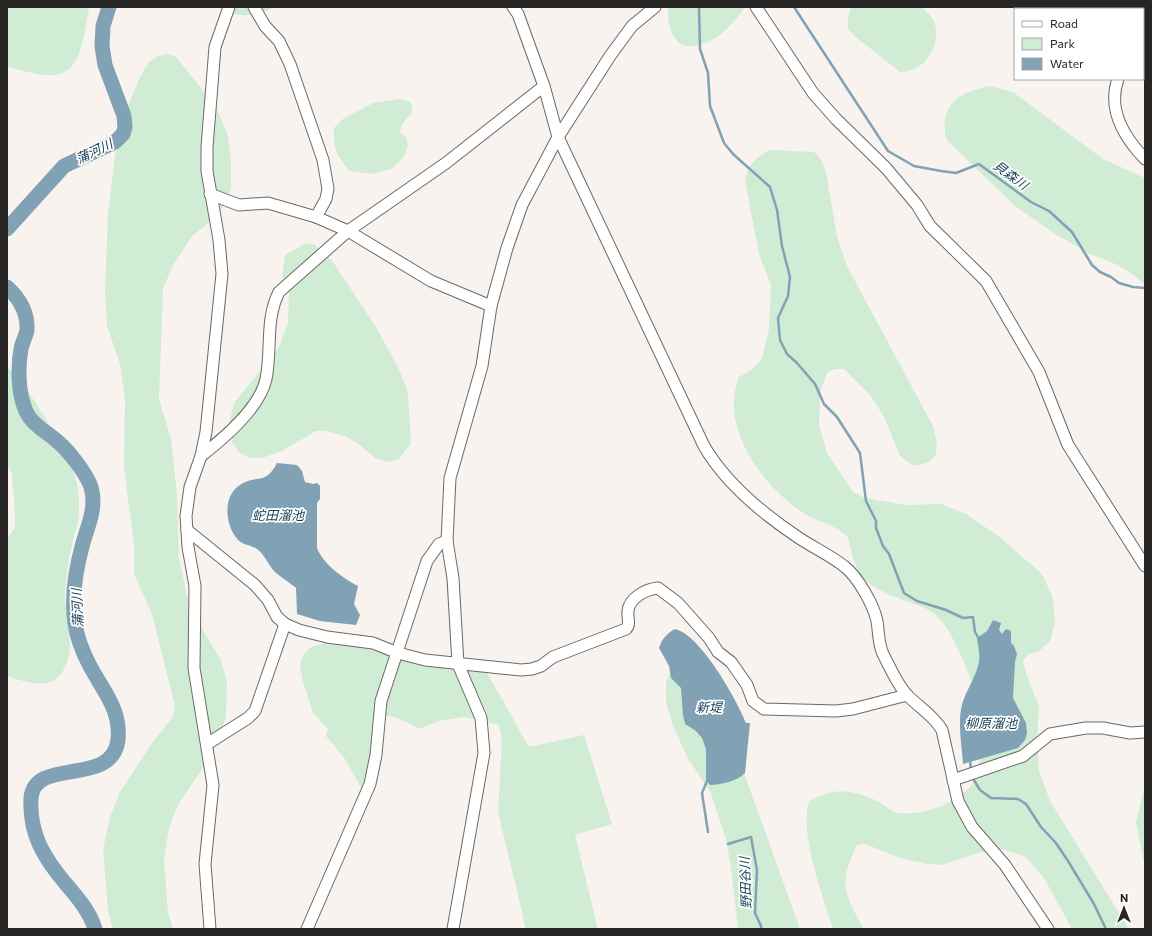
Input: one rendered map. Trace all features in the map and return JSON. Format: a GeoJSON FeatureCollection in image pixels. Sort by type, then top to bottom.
{"type":"FeatureCollection","features":[{"type":"Feature","properties":{"kind":"street"},"geometry":{"type":"LineString","coordinates":[[210,929],[205,864],[213,785],[207,744],[196,691],[194,668],[195,586],[187,530],[187,500],[201,456],[211,397],[222,274],[219,240],[207,171],[207,147],[215,47],[228,7]]}},
{"type":"Feature","properties":{"kind":"street"},"geometry":{"type":"LineString","coordinates":[[254,7],[265,26],[279,41],[290,64],[323,160],[328,189],[326,199],[316,217]]}},
{"type":"Feature","properties":{"kind":"street"},"geometry":{"type":"LineString","coordinates":[[513,7],[518,14],[544,86],[558,136],[623,276],[712,461],[738,491],[798,537],[846,567],[854,577],[874,610],[878,638],[883,652],[907,695],[938,722],[942,730],[958,801],[972,827],[1005,865],[1048,929]]}},
{"type":"Feature","properties":{"kind":"street"},"geometry":{"type":"LineString","coordinates":[[453,929],[484,753],[481,718],[458,664],[453,578],[447,541],[450,478],[482,366],[491,306],[507,248],[522,205],[558,136],[620,41],[632,26],[655,7]]}},
{"type":"Feature","properties":{"kind":"street"},"geometry":{"type":"LineString","coordinates":[[756,7],[813,93],[836,119],[886,168],[917,206],[930,226],[986,281],[1019,335],[1039,372],[1068,445],[1145,566]]}},
{"type":"Feature","properties":{"kind":"street"},"geometry":{"type":"LineString","coordinates":[[1118,80],[1114,96],[1115,108],[1120,126],[1130,144],[1145,159]]}},
{"type":"Feature","properties":{"kind":"street"},"geometry":{"type":"LineString","coordinates":[[201,456],[239,424],[260,394],[266,380],[273,304],[279,292],[348,231],[446,163],[544,86]]}},
{"type":"Feature","properties":{"kind":"street"},"geometry":{"type":"LineString","coordinates":[[210,194],[238,205],[268,203],[316,217],[348,231],[431,281],[491,306]]}},
{"type":"Feature","properties":{"kind":"street"},"geometry":{"type":"LineString","coordinates":[[187,530],[255,584],[268,600],[277,617],[285,624],[314,634],[374,643],[398,653],[425,660],[532,670],[541,666],[552,657],[626,629],[629,624],[628,611],[632,601],[645,591],[658,588],[678,603],[709,638],[718,652],[731,662],[747,685],[753,701],[764,709],[848,710],[907,695]]}},
{"type":"Feature","properties":{"kind":"street"},"geometry":{"type":"LineString","coordinates":[[307,929],[370,784],[376,755],[381,701],[427,561],[439,544],[447,541]]}},
{"type":"Feature","properties":{"kind":"street"},"geometry":{"type":"LineString","coordinates":[[207,744],[248,718],[256,711],[285,624]]}},
{"type":"Feature","properties":{"kind":"street"},"geometry":{"type":"LineString","coordinates":[[953,780],[1023,756],[1050,734],[1086,728],[1103,728],[1125,732],[1145,732]]}},
{"type":"Feature","properties":{"kind":"green space"},"geometry":{"type":"Polygon","coordinates":[[[7,7],[89,7],[81,46],[76,60],[69,69],[60,74],[47,75],[7,66],[7,7]]]}},
{"type":"Feature","properties":{"kind":"green space"},"geometry":{"type":"Polygon","coordinates":[[[218,7],[272,7],[271,9],[258,14],[237,15],[224,11],[218,7]]]}},
{"type":"Feature","properties":{"kind":"green space"},"geometry":{"type":"Polygon","coordinates":[[[668,7],[745,7],[735,21],[715,38],[700,45],[686,46],[679,43],[673,34],[668,16],[668,7]]]}},
{"type":"Feature","properties":{"kind":"green space"},"geometry":{"type":"Polygon","coordinates":[[[851,7],[922,7],[930,15],[935,24],[935,41],[929,57],[916,68],[909,71],[900,72],[857,38],[848,29],[848,18],[851,7]]]}},
{"type":"Feature","properties":{"kind":"green space"},"geometry":{"type":"Polygon","coordinates":[[[167,54],[176,57],[216,107],[228,136],[231,161],[231,188],[227,200],[217,216],[192,236],[172,267],[163,289],[159,399],[171,439],[177,495],[179,557],[187,597],[205,634],[221,660],[227,682],[226,717],[211,756],[179,803],[169,827],[164,859],[168,913],[173,929],[113,929],[108,911],[103,850],[110,817],[120,792],[152,743],[173,717],[175,706],[152,614],[134,574],[134,543],[124,469],[125,400],[120,364],[107,326],[105,291],[108,213],[115,156],[128,106],[140,77],[149,62],[158,56],[167,54]]]}},
{"type":"Feature","properties":{"kind":"green space"},"geometry":{"type":"Polygon","coordinates":[[[990,86],[1013,92],[1103,159],[1145,178],[1145,285],[1131,273],[1113,263],[1088,253],[1057,235],[1016,207],[946,139],[945,127],[949,108],[961,96],[990,86]]]}},
{"type":"Feature","properties":{"kind":"green space"},"geometry":{"type":"Polygon","coordinates":[[[399,99],[409,101],[412,104],[412,113],[402,124],[400,131],[407,139],[408,146],[404,157],[391,169],[371,174],[350,171],[336,151],[334,128],[343,119],[373,103],[399,99]]]}},
{"type":"Feature","properties":{"kind":"green space"},"geometry":{"type":"Polygon","coordinates":[[[769,150],[814,152],[820,158],[826,171],[837,237],[847,266],[933,426],[937,444],[936,454],[929,462],[920,465],[912,465],[900,456],[884,417],[871,396],[844,369],[835,369],[827,373],[820,393],[819,425],[827,453],[853,492],[865,498],[906,505],[941,504],[966,514],[1001,538],[1042,574],[1053,598],[1055,622],[1050,641],[1038,652],[1029,654],[1023,661],[1027,676],[1039,706],[1037,739],[1039,771],[1050,801],[1129,929],[1072,929],[1044,878],[1026,857],[1005,850],[981,852],[942,865],[903,859],[865,844],[857,845],[847,870],[846,879],[848,897],[864,929],[833,929],[818,883],[810,848],[807,831],[809,802],[826,794],[842,791],[868,797],[898,813],[911,813],[925,811],[950,802],[966,791],[973,783],[977,775],[980,759],[979,713],[977,697],[967,669],[953,638],[940,619],[926,609],[886,593],[868,582],[861,575],[856,566],[848,537],[833,526],[805,514],[780,495],[759,470],[742,442],[734,411],[735,390],[738,378],[752,369],[762,359],[769,328],[771,285],[759,254],[745,181],[748,168],[757,158],[769,150]]]}},
{"type":"Feature","properties":{"kind":"green space"},"geometry":{"type":"Polygon","coordinates":[[[306,243],[315,245],[333,262],[374,324],[397,365],[408,392],[411,443],[399,459],[388,462],[375,458],[356,442],[344,436],[325,431],[316,431],[282,451],[262,458],[250,458],[240,453],[233,444],[228,429],[234,403],[278,349],[288,323],[289,293],[282,276],[285,255],[306,243]]]}},
{"type":"Feature","properties":{"kind":"green space"},"geometry":{"type":"Polygon","coordinates":[[[7,367],[15,374],[25,387],[47,421],[73,472],[78,490],[79,516],[69,560],[65,594],[70,645],[69,655],[61,674],[56,679],[42,683],[28,682],[7,676],[7,538],[15,528],[15,513],[12,474],[7,465],[7,367]]]}},
{"type":"Feature","properties":{"kind":"green space"},"geometry":{"type":"Polygon","coordinates":[[[328,642],[357,645],[436,666],[485,669],[529,747],[584,735],[612,824],[575,835],[598,929],[526,929],[498,812],[502,741],[499,725],[464,717],[439,721],[419,729],[394,717],[377,715],[371,758],[362,789],[345,759],[326,736],[328,729],[313,713],[303,682],[300,666],[303,655],[311,647],[328,642]]]}},
{"type":"Feature","properties":{"kind":"green space"},"geometry":{"type":"Polygon","coordinates":[[[673,665],[739,759],[800,929],[738,929],[726,839],[710,791],[688,759],[673,726],[666,703],[666,682],[673,665]]]}},
{"type":"Feature","properties":{"kind":"green space"},"geometry":{"type":"Polygon","coordinates":[[[1145,786],[1145,868],[1136,822],[1145,786]]]}},
{"type":"Feature","properties":{"kind":"water","name":"蛇田溜池"},"geometry":{"type":"Polygon","coordinates":[[[277,463],[297,465],[302,471],[305,482],[313,484],[317,483],[320,486],[320,499],[317,503],[317,548],[324,560],[329,565],[340,575],[358,586],[354,604],[360,615],[356,625],[320,621],[297,614],[296,588],[274,571],[259,551],[240,542],[230,527],[227,511],[230,496],[234,490],[246,482],[269,475],[277,463]]]}},
{"type":"Feature","properties":{"kind":"water","name":"柳原溜池"},"geometry":{"type":"Polygon","coordinates":[[[993,620],[1001,623],[999,630],[1002,634],[1006,629],[1011,631],[1011,643],[1017,654],[1015,662],[1013,698],[1026,723],[1027,733],[1025,740],[1018,748],[963,764],[960,730],[961,709],[964,698],[979,663],[977,638],[987,631],[993,620]]]}},
{"type":"Feature","properties":{"kind":"water","name":"新堤"},"geometry":{"type":"Polygon","coordinates":[[[675,629],[685,634],[706,655],[735,699],[746,723],[750,723],[745,773],[738,778],[724,783],[710,785],[706,780],[706,749],[702,738],[696,731],[685,724],[681,688],[671,678],[669,666],[659,648],[665,637],[675,629]]]}},
{"type":"Feature","properties":{"kind":"waterway","name":"蒲河川"},"geometry":{"type":"LineString","coordinates":[[7,229],[64,166],[115,142],[123,134],[125,127],[124,116],[105,65],[102,46],[103,26],[109,7]]}},
{"type":"Feature","properties":{"kind":"waterway"},"geometry":{"type":"LineString","coordinates":[[699,7],[700,49],[708,73],[710,106],[724,143],[733,154],[770,187],[777,210],[782,246],[790,277],[788,296],[778,318],[780,340],[787,354],[815,384],[824,404],[837,417],[860,453],[866,501],[876,521],[876,528],[883,546],[889,554],[904,593],[917,601],[946,610],[963,618],[973,617],[975,632],[979,639]]}},
{"type":"Feature","properties":{"kind":"waterway","name":"貝森川"},"geometry":{"type":"LineString","coordinates":[[794,7],[888,151],[914,166],[941,171],[956,173],[979,164],[1031,202],[1049,211],[1072,232],[1092,265],[1100,272],[1119,283],[1133,287],[1145,288]]}},
{"type":"Feature","properties":{"kind":"waterway","name":"蒲河川"},"geometry":{"type":"LineString","coordinates":[[7,287],[22,306],[27,323],[27,330],[21,349],[19,362],[21,393],[26,412],[33,422],[62,445],[72,456],[89,481],[93,494],[91,516],[76,572],[74,593],[75,623],[83,651],[114,710],[117,719],[118,740],[113,755],[102,763],[89,768],[45,778],[36,785],[31,798],[31,811],[35,834],[45,855],[51,865],[83,905],[95,929]]}},
{"type":"Feature","properties":{"kind":"waterway"},"geometry":{"type":"LineString","coordinates":[[970,760],[971,770]]}},
{"type":"Feature","properties":{"kind":"waterway"},"geometry":{"type":"LineString","coordinates":[[972,777],[980,790],[991,798],[1018,799],[1026,804],[1041,827],[1056,843],[1068,861],[1094,904],[1106,929]]}},
{"type":"Feature","properties":{"kind":"waterway","name":"野田谷川"},"geometry":{"type":"LineString","coordinates":[[707,781],[702,793],[708,832]]}},
{"type":"Feature","properties":{"kind":"waterway","name":"野田谷川"},"geometry":{"type":"LineString","coordinates":[[728,844],[751,837],[757,870],[755,913],[761,929]]}}]}
